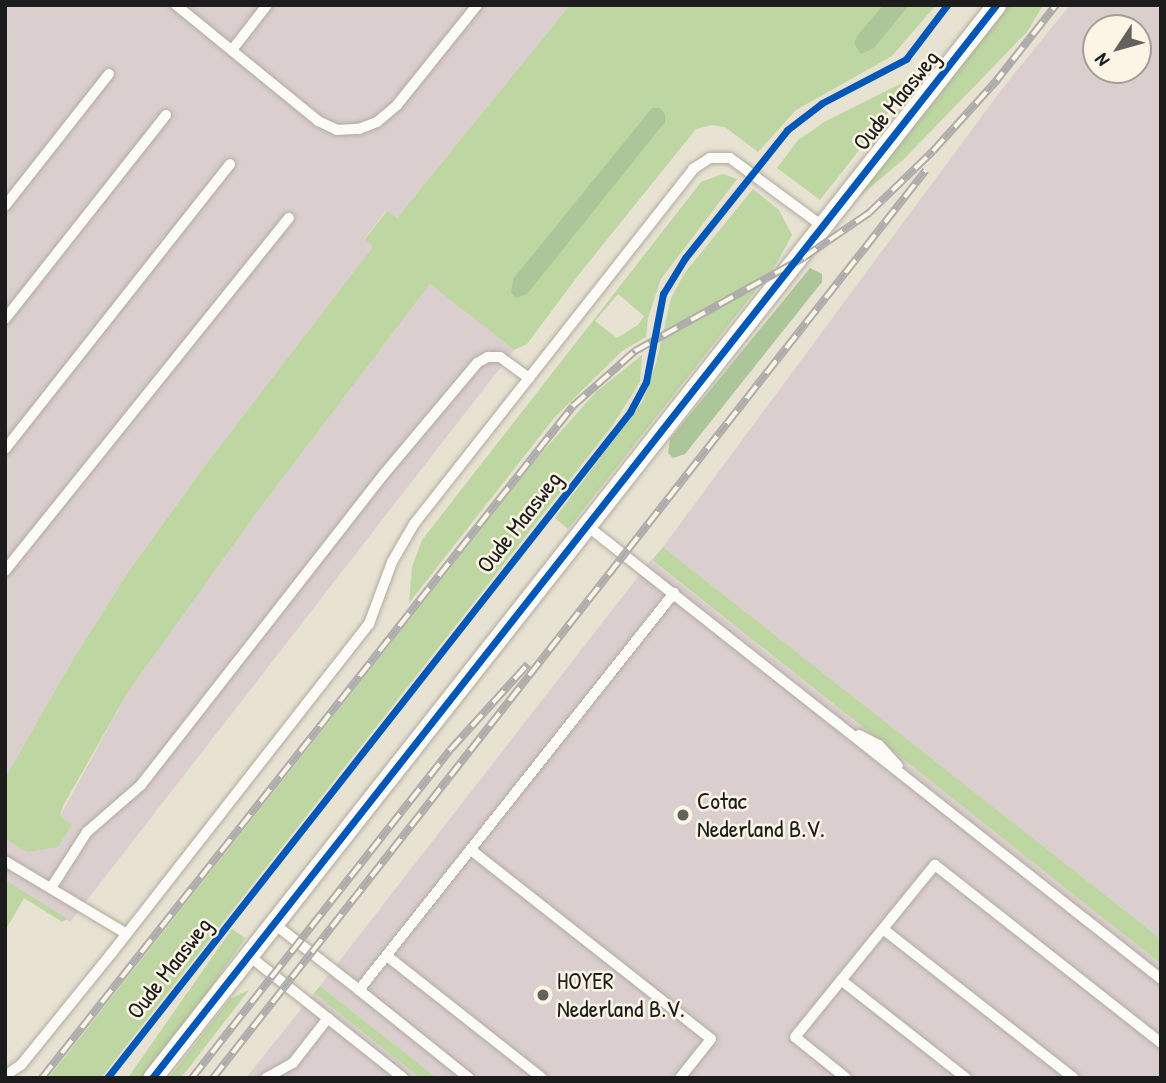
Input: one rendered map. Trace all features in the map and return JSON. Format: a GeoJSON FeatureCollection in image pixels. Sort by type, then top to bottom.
{"type":"FeatureCollection","features":[{"type":"Feature","properties":{"kind":"street","name":"Oude Maasweg"},"geometry":{"type":"LineString","coordinates":[[152,1078],[996,5]]}},
{"type":"Feature","properties":{"kind":"lane"},"geometry":{"type":"LineString","coordinates":[[176,5],[318,121],[337,130],[359,129],[377,122],[397,105],[477,5]]}},
{"type":"Feature","properties":{"kind":"lane"},"geometry":{"type":"LineString","coordinates":[[232,50],[267,5]]}},
{"type":"Feature","properties":{"kind":"lane"},"geometry":{"type":"LineString","coordinates":[[5,206],[109,75]]}},
{"type":"Feature","properties":{"kind":"lane"},"geometry":{"type":"LineString","coordinates":[[5,319],[166,115]]}},
{"type":"Feature","properties":{"kind":"lane"},"geometry":{"type":"LineString","coordinates":[[5,1076],[21,1065],[127,934],[369,624],[401,542],[702,162],[721,157],[740,162],[821,225]]}},
{"type":"Feature","properties":{"kind":"lane"},"geometry":{"type":"LineString","coordinates":[[5,449],[230,164]]}},
{"type":"Feature","properties":{"kind":"lane"},"geometry":{"type":"LineString","coordinates":[[5,571],[289,218]]}},
{"type":"Feature","properties":{"kind":"lane"},"geometry":{"type":"LineString","coordinates":[[51,888],[87,832],[141,785],[384,474],[468,372],[481,359],[500,356],[529,378]]}},
{"type":"Feature","properties":{"kind":"lane"},"geometry":{"type":"LineString","coordinates":[[586,525],[1161,979]]}},
{"type":"Feature","properties":{"kind":"lane"},"geometry":{"type":"LineString","coordinates":[[359,990],[674,593]]}},
{"type":"Feature","properties":{"kind":"lane"},"geometry":{"type":"LineString","coordinates":[[471,850],[710,1039],[680,1078]]}},
{"type":"Feature","properties":{"kind":"lane"},"geometry":{"type":"LineString","coordinates":[[5,861],[127,934]]}},
{"type":"Feature","properties":{"kind":"lane"},"geometry":{"type":"LineString","coordinates":[[846,1078],[795,1038],[935,865],[1161,1043]]}},
{"type":"Feature","properties":{"kind":"lane"},"geometry":{"type":"LineString","coordinates":[[272,923],[469,1078]]}},
{"type":"Feature","properties":{"kind":"lane"},"geometry":{"type":"LineString","coordinates":[[883,929],[1074,1078]]}},
{"type":"Feature","properties":{"kind":"lane"},"geometry":{"type":"LineString","coordinates":[[248,955],[403,1078]]}},
{"type":"Feature","properties":{"kind":"lane"},"geometry":{"type":"LineString","coordinates":[[387,956],[542,1078]]}},
{"type":"Feature","properties":{"kind":"lane"},"geometry":{"type":"LineString","coordinates":[[841,980],[966,1078]]}},
{"type":"Feature","properties":{"kind":"lane"},"geometry":{"type":"LineString","coordinates":[[266,1078],[293,1063],[328,1018]]}},
{"type":"Feature","properties":{"kind":"shaded area"},"geometry":{"type":"Polygon","coordinates":[[[5,5],[570,5],[397,218],[386,211],[365,238],[374,246],[207,463],[129,571],[78,651],[5,778],[5,5]]]}},
{"type":"Feature","properties":{"kind":"shaded area"},"geometry":{"type":"Polygon","coordinates":[[[1070,5],[1161,5],[1161,939],[663,547],[1002,89],[1070,5]]]}},
{"type":"Feature","properties":{"kind":"shaded area"},"geometry":{"type":"Polygon","coordinates":[[[430,284],[514,350],[70,922],[5,881],[5,839],[27,852],[60,816],[128,692],[260,508],[430,284]]]}},
{"type":"Feature","properties":{"kind":"shaded area"},"geometry":{"type":"Polygon","coordinates":[[[651,560],[1161,964],[1161,1078],[437,1078],[320,986],[651,560]]]}},
{"type":"Feature","properties":{"kind":"shaded area"},"geometry":{"type":"Polygon","coordinates":[[[314,993],[420,1078],[246,1078],[314,993]]]}},
{"type":"Feature","properties":{"kind":"green space"},"geometry":{"type":"Polygon","coordinates":[[[570,5],[936,5],[892,56],[796,110],[758,152],[725,127],[712,125],[696,129],[580,273],[527,344],[514,350],[430,284],[260,508],[128,692],[63,806],[60,816],[72,825],[58,847],[27,852],[5,839],[5,778],[78,651],[129,571],[207,463],[373,247],[365,239],[387,211],[397,218],[570,5]]]}},
{"type":"Feature","properties":{"kind":"green space"},"geometry":{"type":"Polygon","coordinates":[[[883,5],[909,5],[874,48],[861,54],[854,44],[857,36],[883,5]]]}},
{"type":"Feature","properties":{"kind":"green space"},"geometry":{"type":"Polygon","coordinates":[[[1008,5],[1043,5],[1027,32],[904,159],[840,213],[1008,5]]]}},
{"type":"Feature","properties":{"kind":"green space"},"geometry":{"type":"Polygon","coordinates":[[[918,75],[820,200],[777,168],[798,140],[826,121],[918,75]]]}},
{"type":"Feature","properties":{"kind":"green space"},"geometry":{"type":"Polygon","coordinates":[[[652,108],[660,108],[665,114],[665,122],[527,294],[516,298],[511,293],[513,279],[652,108]]]}},
{"type":"Feature","properties":{"kind":"green space"},"geometry":{"type":"Polygon","coordinates":[[[723,174],[737,179],[661,279],[648,318],[646,337],[622,351],[554,418],[409,603],[412,567],[422,540],[701,182],[723,174]],[[618,294],[595,321],[617,338],[638,325],[644,316],[618,294]]]}},
{"type":"Feature","properties":{"kind":"green space"},"geometry":{"type":"Polygon","coordinates":[[[753,189],[779,210],[792,235],[775,266],[568,529],[555,518],[643,401],[656,363],[671,298],[684,274],[753,189]]]}},
{"type":"Feature","properties":{"kind":"green space"},"geometry":{"type":"Polygon","coordinates":[[[810,268],[822,274],[822,282],[685,454],[673,458],[668,453],[670,439],[810,268]]]}},
{"type":"Feature","properties":{"kind":"green space"},"geometry":{"type":"Polygon","coordinates":[[[642,355],[640,382],[612,426],[101,1078],[48,1078],[537,458],[596,392],[642,355]]]}},
{"type":"Feature","properties":{"kind":"green space"},"geometry":{"type":"Polygon","coordinates":[[[663,547],[1161,939],[1161,964],[652,560],[663,547]]]}},
{"type":"Feature","properties":{"kind":"green space"},"geometry":{"type":"Polygon","coordinates":[[[5,880],[66,920],[62,922],[24,898],[5,931],[5,880]]]}},
{"type":"Feature","properties":{"kind":"green space"},"geometry":{"type":"Polygon","coordinates":[[[232,929],[245,938],[147,1078],[128,1078],[232,929]]]}},
{"type":"Feature","properties":{"kind":"green space"},"geometry":{"type":"Polygon","coordinates":[[[320,986],[437,1078],[420,1078],[314,993],[320,986]]]}},
{"type":"Feature","properties":{"kind":"green space"},"geometry":{"type":"Polygon","coordinates":[[[249,990],[181,1078],[169,1078],[230,999],[249,990]]]}},
{"type":"Feature","properties":{"kind":"railway"},"geometry":{"type":"LineString","coordinates":[[993,85],[1056,5]]}},
{"type":"Feature","properties":{"kind":"railway"},"geometry":{"type":"LineString","coordinates":[[42,1078],[573,406],[635,351],[803,258],[869,213],[933,151],[998,79]]}},
{"type":"Feature","properties":{"kind":"railway"},"geometry":{"type":"LineString","coordinates":[[213,1078],[926,170]]}},
{"type":"Feature","properties":{"kind":"railway"},"geometry":{"type":"LineString","coordinates":[[192,1078],[450,750],[528,664]]}},
{"type":"Feature","properties":{"kind":"cycle path"},"geometry":{"type":"LineString","coordinates":[[107,1078],[630,412],[646,382],[663,294],[685,258],[787,130],[822,103],[906,59],[947,5]]}},
{"type":"Feature","properties":{"kind":"cycle path"},"geometry":{"type":"LineString","coordinates":[[152,1078],[996,5]]}},
{"type":"Feature","properties":{"kind":"place","name":"Cotac Nederland B.V."},"geometry":{"type":"Point","coordinates":[683,815]}},
{"type":"Feature","properties":{"kind":"place","name":"HOYER Nederland B.V."},"geometry":{"type":"Point","coordinates":[543,995]}}]}
